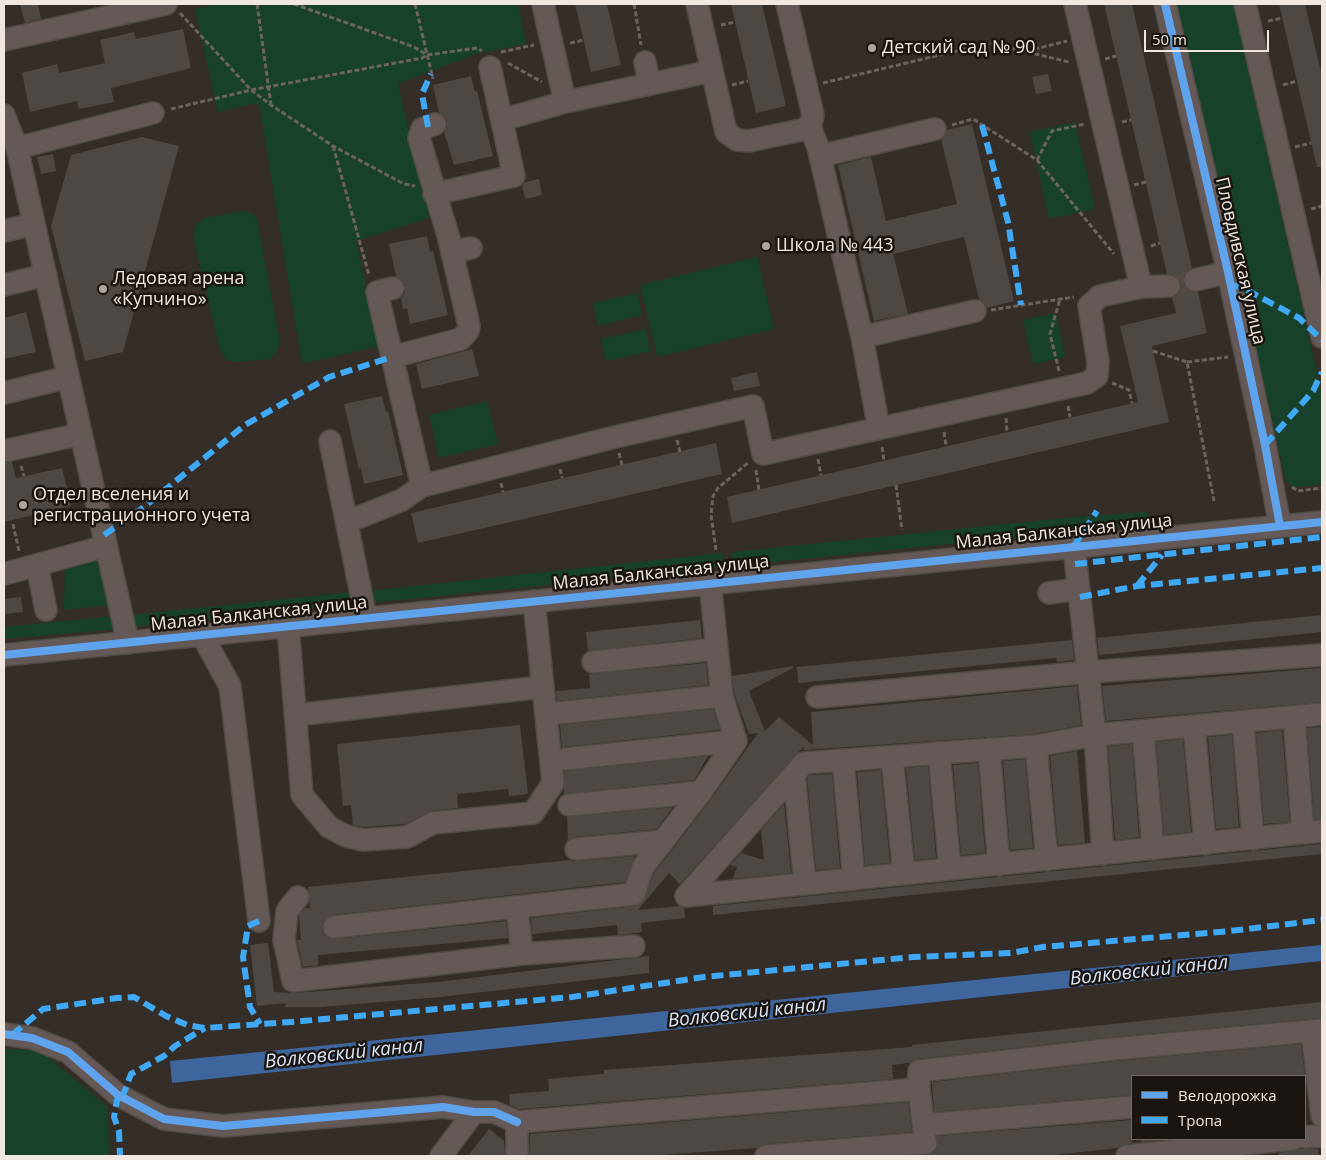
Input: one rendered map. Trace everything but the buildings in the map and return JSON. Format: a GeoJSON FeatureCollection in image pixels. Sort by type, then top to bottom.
{"type":"FeatureCollection","features":[{"type":"Feature","properties":{"kind":"street"},"geometry":{"type":"LineString","coordinates":[[543,4],[565,102]]}},
{"type":"Feature","properties":{"kind":"street"},"geometry":{"type":"LineString","coordinates":[[698,4],[726,132],[737,140],[749,140],[801,130],[809,125],[813,115],[787,4]]}},
{"type":"Feature","properties":{"kind":"street"},"geometry":{"type":"LineString","coordinates":[[1075,4],[1139,278]]}},
{"type":"Feature","properties":{"kind":"street","name":"Пловдивская улица"},"geometry":{"type":"LineString","coordinates":[[1165,4],[1228,272],[1265,445],[1280,526]]}},
{"type":"Feature","properties":{"kind":"street"},"geometry":{"type":"LineString","coordinates":[[1245,4],[1322,337]]}},
{"type":"Feature","properties":{"kind":"street"},"geometry":{"type":"LineString","coordinates":[[4,40],[172,7]]}},
{"type":"Feature","properties":{"kind":"street"},"geometry":{"type":"LineString","coordinates":[[434,194],[514,176],[490,61]]}},
{"type":"Feature","properties":{"kind":"street"},"geometry":{"type":"LineString","coordinates":[[645,62],[649,84]]}},
{"type":"Feature","properties":{"kind":"street"},"geometry":{"type":"LineString","coordinates":[[502,120],[565,102],[649,84],[683,85],[712,70]]}},
{"type":"Feature","properties":{"kind":"street"},"geometry":{"type":"LineString","coordinates":[[17,148],[153,113]]}},
{"type":"Feature","properties":{"kind":"street"},"geometry":{"type":"LineString","coordinates":[[4,122],[17,148],[128,643]]}},
{"type":"Feature","properties":{"kind":"street"},"geometry":{"type":"LineString","coordinates":[[392,357],[466,336],[469,326],[462,250],[434,194],[419,138],[422,129],[436,124]]}},
{"type":"Feature","properties":{"kind":"street"},"geometry":{"type":"LineString","coordinates":[[809,125],[820,156],[862,337],[879,429]]}},
{"type":"Feature","properties":{"kind":"street"},"geometry":{"type":"LineString","coordinates":[[820,156],[935,129]]}},
{"type":"Feature","properties":{"kind":"street"},"geometry":{"type":"LineString","coordinates":[[4,231],[34,224]]}},
{"type":"Feature","properties":{"kind":"street"},"geometry":{"type":"LineString","coordinates":[[1195,280],[1228,272]]}},
{"type":"Feature","properties":{"kind":"street"},"geometry":{"type":"LineString","coordinates":[[4,285],[46,275]]}},
{"type":"Feature","properties":{"kind":"street"},"geometry":{"type":"LineString","coordinates":[[347,522],[402,500],[422,486],[615,437],[724,403],[753,406],[759,457],[1087,383],[1098,376],[1098,362],[1089,306],[1100,296],[1139,278],[1170,286]]}},
{"type":"Feature","properties":{"kind":"street"},"geometry":{"type":"LineString","coordinates":[[385,290],[392,357],[422,486]]}},
{"type":"Feature","properties":{"kind":"street"},"geometry":{"type":"LineString","coordinates":[[862,337],[975,311]]}},
{"type":"Feature","properties":{"kind":"street"},"geometry":{"type":"LineString","coordinates":[[4,393],[68,377]]}},
{"type":"Feature","properties":{"kind":"street"},"geometry":{"type":"LineString","coordinates":[[4,451],[81,434]]}},
{"type":"Feature","properties":{"kind":"street"},"geometry":{"type":"LineString","coordinates":[[330,441],[366,618]]}},
{"type":"Feature","properties":{"kind":"street","name":"Малая Балканская улица"},"geometry":{"type":"LineString","coordinates":[[4,655],[1322,522]]}},
{"type":"Feature","properties":{"kind":"street"},"geometry":{"type":"LineString","coordinates":[[46,610],[21,569],[106,546]]}},
{"type":"Feature","properties":{"kind":"street"},"geometry":{"type":"LineString","coordinates":[[1074,546],[1095,735],[1103,854]]}},
{"type":"Feature","properties":{"kind":"street"},"geometry":{"type":"LineString","coordinates":[[710,583],[722,696],[736,741]]}},
{"type":"Feature","properties":{"kind":"street"},"geometry":{"type":"LineString","coordinates":[[1048,593],[1079,589]]}},
{"type":"Feature","properties":{"kind":"street"},"geometry":{"type":"LineString","coordinates":[[288,627],[302,795],[329,827],[346,836],[363,840],[407,837],[433,823],[533,813],[553,783],[534,601]]}},
{"type":"Feature","properties":{"kind":"street"},"geometry":{"type":"LineString","coordinates":[[202,635],[230,686],[259,921]]}},
{"type":"Feature","properties":{"kind":"street"},"geometry":{"type":"LineString","coordinates":[[593,662],[716,649]]}},
{"type":"Feature","properties":{"kind":"street"},"geometry":{"type":"LineString","coordinates":[[817,697],[1089,672],[1322,655]]}},
{"type":"Feature","properties":{"kind":"street"},"geometry":{"type":"LineString","coordinates":[[296,715],[542,687]]}},
{"type":"Feature","properties":{"kind":"street"},"geometry":{"type":"LineString","coordinates":[[558,713],[722,696]]}},
{"type":"Feature","properties":{"kind":"street"},"geometry":{"type":"LineString","coordinates":[[1294,717],[1313,832],[686,896],[804,763],[1036,746],[1095,735],[1322,714]]}},
{"type":"Feature","properties":{"kind":"street"},"geometry":{"type":"LineString","coordinates":[[1242,722],[1253,838]]}},
{"type":"Feature","properties":{"kind":"street"},"geometry":{"type":"LineString","coordinates":[[1194,726],[1205,844]]}},
{"type":"Feature","properties":{"kind":"street"},"geometry":{"type":"LineString","coordinates":[[1143,731],[1153,849]]}},
{"type":"Feature","properties":{"kind":"street"},"geometry":{"type":"LineString","coordinates":[[565,759],[736,741]]}},
{"type":"Feature","properties":{"kind":"street"},"geometry":{"type":"LineString","coordinates":[[334,927],[634,894],[643,867],[701,792],[736,741]]}},
{"type":"Feature","properties":{"kind":"street"},"geometry":{"type":"LineString","coordinates":[[1036,746],[1046,860]]}},
{"type":"Feature","properties":{"kind":"street"},"geometry":{"type":"LineString","coordinates":[[989,749],[999,865]]}},
{"type":"Feature","properties":{"kind":"street"},"geometry":{"type":"LineString","coordinates":[[939,753],[950,870]]}},
{"type":"Feature","properties":{"kind":"street"},"geometry":{"type":"LineString","coordinates":[[892,757],[904,874]]}},
{"type":"Feature","properties":{"kind":"street"},"geometry":{"type":"LineString","coordinates":[[843,760],[854,879]]}},
{"type":"Feature","properties":{"kind":"street"},"geometry":{"type":"LineString","coordinates":[[794,774],[805,884]]}},
{"type":"Feature","properties":{"kind":"street"},"geometry":{"type":"LineString","coordinates":[[569,805],[701,792]]}},
{"type":"Feature","properties":{"kind":"street"},"geometry":{"type":"LineString","coordinates":[[576,849],[663,841]]}},
{"type":"Feature","properties":{"kind":"street"},"geometry":{"type":"LineString","coordinates":[[298,896],[287,911],[284,940],[293,981],[522,954],[634,946]]}},
{"type":"Feature","properties":{"kind":"street"},"geometry":{"type":"LineString","coordinates":[[517,907],[522,954]]}},
{"type":"Feature","properties":{"kind":"street"},"geometry":{"type":"LineString","coordinates":[[926,1142],[919,1089],[919,1071],[1317,1031],[1315,1085],[1322,1116]]}},
{"type":"Feature","properties":{"kind":"street"},"geometry":{"type":"LineString","coordinates":[[4,1034],[50,1043],[68,1052],[118,1095],[164,1119],[224,1126],[443,1107],[474,1112],[494,1112],[517,1122],[919,1089]]}},
{"type":"Feature","properties":{"kind":"street"},"geometry":{"type":"LineString","coordinates":[[766,1156],[926,1142],[1131,1106]]}},
{"type":"Feature","properties":{"kind":"street"},"geometry":{"type":"LineString","coordinates":[[441,1156],[474,1112]]}},
{"type":"Feature","properties":{"kind":"street"},"geometry":{"type":"LineString","coordinates":[[517,1122],[517,1156]]}},
{"type":"Feature","properties":{"kind":"street"},"geometry":{"type":"LineString","coordinates":[[1306,1138],[1322,1136]]}},
{"type":"Feature","properties":{"kind":"street"},"geometry":{"type":"LineString","coordinates":[[1127,1156],[1283,1140]]}},
{"type":"Feature","properties":{"kind":"path"},"geometry":{"type":"LineString","coordinates":[[257,4],[271,105]]}},
{"type":"Feature","properties":{"kind":"path"},"geometry":{"type":"LineString","coordinates":[[294,4],[414,47],[427,55]]}},
{"type":"Feature","properties":{"kind":"path"},"geometry":{"type":"LineString","coordinates":[[416,4],[432,79]]}},
{"type":"Feature","properties":{"kind":"path"},"geometry":{"type":"LineString","coordinates":[[634,4],[645,62]]}},
{"type":"Feature","properties":{"kind":"path"},"geometry":{"type":"LineString","coordinates":[[172,7],[251,90],[271,105],[333,146],[404,184],[425,189],[434,194]]}},
{"type":"Feature","properties":{"kind":"path"},"geometry":{"type":"LineString","coordinates":[[1266,22],[1282,18]]}},
{"type":"Feature","properties":{"kind":"path"},"geometry":{"type":"LineString","coordinates":[[1026,51],[1083,37]]}},
{"type":"Feature","properties":{"kind":"path"},"geometry":{"type":"LineString","coordinates":[[806,87],[990,43],[1079,64],[1089,62]]}},
{"type":"Feature","properties":{"kind":"path"},"geometry":{"type":"LineString","coordinates":[[490,61],[529,46]]}},
{"type":"Feature","properties":{"kind":"path"},"geometry":{"type":"LineString","coordinates":[[153,113],[251,90],[422,58],[427,55]]}},
{"type":"Feature","properties":{"kind":"path"},"geometry":{"type":"LineString","coordinates":[[1280,85],[1297,81]]}},
{"type":"Feature","properties":{"kind":"path"},"geometry":{"type":"LineString","coordinates":[[935,129],[973,119],[1038,160],[1114,255],[1139,278]]}},
{"type":"Feature","properties":{"kind":"path"},"geometry":{"type":"LineString","coordinates":[[1038,160],[1052,131],[1102,120]]}},
{"type":"Feature","properties":{"kind":"path"},"geometry":{"type":"LineString","coordinates":[[1294,147],[1311,143]]}},
{"type":"Feature","properties":{"kind":"path"},"geometry":{"type":"LineString","coordinates":[[333,146],[369,276],[385,290]]}},
{"type":"Feature","properties":{"kind":"path"},"geometry":{"type":"LineString","coordinates":[[1308,210],[1322,206]]}},
{"type":"Feature","properties":{"kind":"path"},"geometry":{"type":"LineString","coordinates":[[975,311],[982,312],[1058,299],[1050,334],[1063,388]]}},
{"type":"Feature","properties":{"kind":"path"},"geometry":{"type":"LineString","coordinates":[[1153,351],[1188,362],[1228,357]]}},
{"type":"Feature","properties":{"kind":"path"},"geometry":{"type":"LineString","coordinates":[[1188,362],[1214,501]]}},
{"type":"Feature","properties":{"kind":"path"},"geometry":{"type":"LineString","coordinates":[[1098,376],[1128,390],[1132,403]]}},
{"type":"Feature","properties":{"kind":"path"},"geometry":{"type":"LineString","coordinates":[[716,550],[711,515],[713,496],[746,463],[759,457],[759,490]]}},
{"type":"Feature","properties":{"kind":"path"},"geometry":{"type":"LineString","coordinates":[[1287,484],[1298,491],[1322,488]]}},
{"type":"Feature","properties":{"kind":"path"},"geometry":{"type":"LineString","coordinates":[[896,485],[902,530]]}},
{"type":"Feature","properties":{"kind":"path"},"geometry":{"type":"LineString","coordinates":[[12,524],[21,569]]}},
{"type":"Feature","properties":{"kind":"green space"},"geometry":{"type":"Polygon","coordinates":[[[218,4],[518,4],[526,44],[476,54],[398,84],[429,218],[356,241],[380,346],[302,364],[260,109],[256,103],[218,112],[195,9],[218,4]]]}},
{"type":"Feature","properties":{"kind":"green space"},"geometry":{"type":"Polygon","coordinates":[[[1176,4],[1233,4],[1322,395],[1322,484],[1294,487],[1286,481],[1176,4]]]}},
{"type":"Feature","properties":{"kind":"green space"},"geometry":{"type":"Polygon","coordinates":[[[1075,122],[1095,209],[1049,219],[1030,132],[1075,122]]]}},
{"type":"Feature","properties":{"kind":"green space"},"geometry":{"type":"Polygon","coordinates":[[[241,211],[252,213],[257,219],[280,342],[277,351],[270,359],[237,362],[227,360],[220,350],[193,236],[196,225],[204,218],[241,211]]]}},
{"type":"Feature","properties":{"kind":"green space"},"geometry":{"type":"Polygon","coordinates":[[[757,257],[774,329],[657,357],[640,285],[757,257]]]}},
{"type":"Feature","properties":{"kind":"green space"},"geometry":{"type":"Polygon","coordinates":[[[637,293],[642,315],[598,326],[593,303],[637,293]]]}},
{"type":"Feature","properties":{"kind":"green space"},"geometry":{"type":"Polygon","coordinates":[[[1056,313],[1065,357],[1033,364],[1023,320],[1056,313]]]}},
{"type":"Feature","properties":{"kind":"green space"},"geometry":{"type":"Polygon","coordinates":[[[646,329],[651,351],[606,361],[601,339],[646,329]]]}},
{"type":"Feature","properties":{"kind":"green space"},"geometry":{"type":"Polygon","coordinates":[[[487,401],[498,444],[439,458],[429,415],[487,401]]]}},
{"type":"Feature","properties":{"kind":"green space"},"geometry":{"type":"Polygon","coordinates":[[[1147,512],[1148,524],[733,566],[732,552],[1075,517],[1147,512]]]}},
{"type":"Feature","properties":{"kind":"green space"},"geometry":{"type":"Polygon","coordinates":[[[722,553],[724,567],[371,603],[368,591],[722,553]]]}},
{"type":"Feature","properties":{"kind":"green space"},"geometry":{"type":"Polygon","coordinates":[[[95,560],[101,567],[111,605],[64,610],[65,561],[95,560]]]}},
{"type":"Feature","properties":{"kind":"green space"},"geometry":{"type":"Polygon","coordinates":[[[353,592],[356,604],[131,627],[128,615],[353,592]]]}},
{"type":"Feature","properties":{"kind":"green space"},"geometry":{"type":"Polygon","coordinates":[[[114,616],[116,629],[4,639],[4,627],[114,616]]]}},
{"type":"Feature","properties":{"kind":"green space"},"geometry":{"type":"Polygon","coordinates":[[[4,1049],[39,1050],[108,1107],[109,1156],[4,1156],[4,1049]]]}},
{"type":"Feature","properties":{"kind":"water","name":"Волковский канал"},"geometry":{"type":"Polygon","coordinates":[[[1322,945],[1322,961],[172,1083],[170,1061],[1322,945]]]}},
{"type":"Feature","properties":{"kind":"tunnel"},"geometry":{"type":"LineString","coordinates":[[1169,286],[1195,280]]}},
{"type":"Feature","properties":{"kind":"marked path"},"geometry":{"type":"LineString","coordinates":[[428,127],[422,94],[431,74]]}},
{"type":"Feature","properties":{"kind":"marked path"},"geometry":{"type":"LineString","coordinates":[[982,125],[1008,222],[1021,305]]}},
{"type":"Feature","properties":{"kind":"marked path"},"geometry":{"type":"LineString","coordinates":[[1230,285],[1241,287],[1299,318],[1322,340]]}},
{"type":"Feature","properties":{"kind":"marked path"},"geometry":{"type":"LineString","coordinates":[[104,535],[140,510],[245,425],[329,377],[392,357]]}},
{"type":"Feature","properties":{"kind":"marked path"},"geometry":{"type":"LineString","coordinates":[[1265,445],[1313,391],[1322,372]]}},
{"type":"Feature","properties":{"kind":"marked path"},"geometry":{"type":"LineString","coordinates":[[1074,546],[1097,511]]}},
{"type":"Feature","properties":{"kind":"marked path"},"geometry":{"type":"LineString","coordinates":[[1075,564],[1322,537]]}},
{"type":"Feature","properties":{"kind":"marked path"},"geometry":{"type":"LineString","coordinates":[[1137,586],[1162,555]]}},
{"type":"Feature","properties":{"kind":"marked path"},"geometry":{"type":"LineString","coordinates":[[1080,597],[1137,586],[1322,568]]}},
{"type":"Feature","properties":{"kind":"marked path"},"geometry":{"type":"LineString","coordinates":[[12,1035],[43,1009],[117,998],[134,997],[166,1016],[187,1025],[205,1028],[572,997],[704,977],[913,957],[1011,953],[1043,947],[1230,931],[1322,920]]}},
{"type":"Feature","properties":{"kind":"marked path"},"geometry":{"type":"LineString","coordinates":[[259,921],[248,926],[243,957],[250,1007],[260,1024]]}},
{"type":"Feature","properties":{"kind":"marked path"},"geometry":{"type":"LineString","coordinates":[[122,1098],[131,1074],[164,1056],[175,1046],[205,1028]]}},
{"type":"Feature","properties":{"kind":"marked path"},"geometry":{"type":"LineString","coordinates":[[118,1095],[114,1117],[119,1131],[120,1156]]}},
{"type":"Feature","properties":{"kind":"cycle path"},"geometry":{"type":"LineString","coordinates":[[1165,4],[1228,272],[1265,445],[1280,526]]}},
{"type":"Feature","properties":{"kind":"cycle path"},"geometry":{"type":"LineString","coordinates":[[4,655],[1322,522]]}},
{"type":"Feature","properties":{"kind":"cycle path"},"geometry":{"type":"LineString","coordinates":[[4,1034],[32,1038],[68,1052],[118,1095],[164,1119],[223,1126],[443,1107],[474,1112],[494,1112],[517,1122]]}},
{"type":"Feature","properties":{"kind":"place","name":"Детский сад № 90"},"geometry":{"type":"Point","coordinates":[872,48]}},
{"type":"Feature","properties":{"kind":"place","name":"Школа № 443"},"geometry":{"type":"Point","coordinates":[766,246]}},
{"type":"Feature","properties":{"kind":"place","name":"Ледовая арена «Купчино»"},"geometry":{"type":"Point","coordinates":[103,289]}},
{"type":"Feature","properties":{"kind":"place","name":"Отдел вселения и регистрационного учета"},"geometry":{"type":"Point","coordinates":[23,505]}}]}
